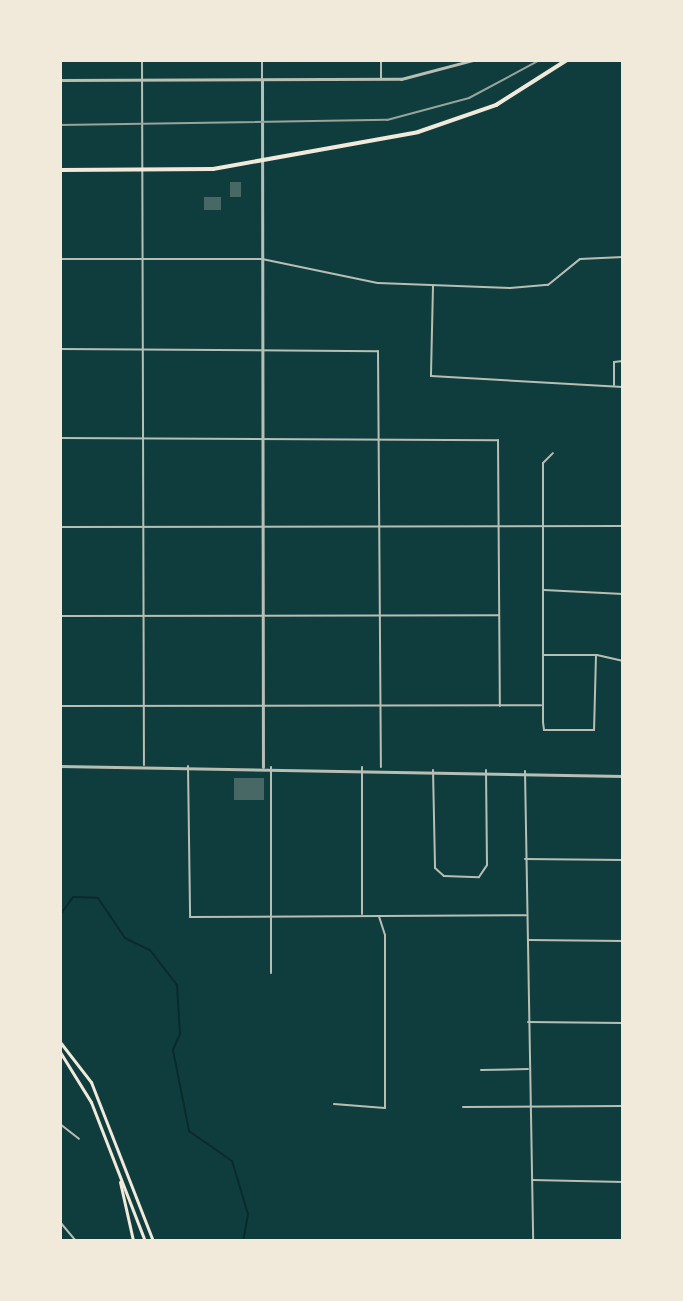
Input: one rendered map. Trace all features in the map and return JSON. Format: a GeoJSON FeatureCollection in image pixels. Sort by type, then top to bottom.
{"type":"FeatureCollection","features":[{"type":"Feature","properties":{"kind":"main road"},"geometry":{"type":"LineString","coordinates":[[60,170],[142,170],[262,160],[457,121],[567,60]]}},
{"type":"Feature","properties":{"kind":"main road"},"geometry":{"type":"LineString","coordinates":[[60,1042],[91,1082],[153,1241]]}},
{"type":"Feature","properties":{"kind":"main road"},"geometry":{"type":"LineString","coordinates":[[60,1052],[84,1086],[145,1241]]}},
{"type":"Feature","properties":{"kind":"main road"},"geometry":{"type":"LineString","coordinates":[[116,1166],[133,1241]]}},
{"type":"Feature","properties":{"kind":"street"},"geometry":{"type":"LineString","coordinates":[[142,60],[144,766]]}},
{"type":"Feature","properties":{"kind":"street"},"geometry":{"type":"LineString","coordinates":[[262,60],[263,767]]}},
{"type":"Feature","properties":{"kind":"street"},"geometry":{"type":"LineString","coordinates":[[381,60],[381,80]]}},
{"type":"Feature","properties":{"kind":"street"},"geometry":{"type":"LineString","coordinates":[[60,80],[381,80],[426,76],[473,60]]}},
{"type":"Feature","properties":{"kind":"street"},"geometry":{"type":"LineString","coordinates":[[60,259],[262,259],[378,283],[548,285],[580,259],[623,257]]}},
{"type":"Feature","properties":{"kind":"street"},"geometry":{"type":"LineString","coordinates":[[433,284],[431,376],[623,385]]}},
{"type":"Feature","properties":{"kind":"street"},"geometry":{"type":"LineString","coordinates":[[60,349],[378,351],[381,767]]}},
{"type":"Feature","properties":{"kind":"street"},"geometry":{"type":"LineString","coordinates":[[614,386],[614,362],[622,361],[623,368]]}},
{"type":"Feature","properties":{"kind":"street"},"geometry":{"type":"LineString","coordinates":[[60,438],[493,439],[500,444],[500,706]]}},
{"type":"Feature","properties":{"kind":"street"},"geometry":{"type":"LineString","coordinates":[[553,453],[543,463],[541,705],[544,730],[594,730],[596,655]]}},
{"type":"Feature","properties":{"kind":"street"},"geometry":{"type":"LineString","coordinates":[[60,527],[623,526]]}},
{"type":"Feature","properties":{"kind":"street"},"geometry":{"type":"LineString","coordinates":[[543,590],[623,594]]}},
{"type":"Feature","properties":{"kind":"street"},"geometry":{"type":"LineString","coordinates":[[60,616],[500,615]]}},
{"type":"Feature","properties":{"kind":"street"},"geometry":{"type":"LineString","coordinates":[[543,655],[596,655],[623,661]]}},
{"type":"Feature","properties":{"kind":"street"},"geometry":{"type":"LineString","coordinates":[[60,706],[541,705]]}},
{"type":"Feature","properties":{"kind":"street"},"geometry":{"type":"LineString","coordinates":[[60,766],[381,767],[623,776]]}},
{"type":"Feature","properties":{"kind":"street"},"geometry":{"type":"LineString","coordinates":[[188,766],[186,915],[526,915]]}},
{"type":"Feature","properties":{"kind":"street"},"geometry":{"type":"LineString","coordinates":[[271,767],[271,973]]}},
{"type":"Feature","properties":{"kind":"street"},"geometry":{"type":"LineString","coordinates":[[362,767],[362,916]]}},
{"type":"Feature","properties":{"kind":"street"},"geometry":{"type":"LineString","coordinates":[[433,770],[435,868],[444,876],[479,877],[487,871],[486,770]]}},
{"type":"Feature","properties":{"kind":"street"},"geometry":{"type":"LineString","coordinates":[[525,771],[533,1241]]}},
{"type":"Feature","properties":{"kind":"street"},"geometry":{"type":"LineString","coordinates":[[525,859],[623,860]]}},
{"type":"Feature","properties":{"kind":"street"},"geometry":{"type":"LineString","coordinates":[[334,1104],[385,1108],[385,935],[378,915]]}},
{"type":"Feature","properties":{"kind":"street"},"geometry":{"type":"LineString","coordinates":[[529,940],[623,941]]}},
{"type":"Feature","properties":{"kind":"street"},"geometry":{"type":"LineString","coordinates":[[528,1022],[623,1023]]}},
{"type":"Feature","properties":{"kind":"street"},"geometry":{"type":"LineString","coordinates":[[481,1070],[529,1069]]}},
{"type":"Feature","properties":{"kind":"street"},"geometry":{"type":"LineString","coordinates":[[463,1107],[623,1106]]}},
{"type":"Feature","properties":{"kind":"street"},"geometry":{"type":"LineString","coordinates":[[60,1124],[79,1139]]}},
{"type":"Feature","properties":{"kind":"street"},"geometry":{"type":"LineString","coordinates":[[532,1180],[623,1182]]}},
{"type":"Feature","properties":{"kind":"street"},"geometry":{"type":"LineString","coordinates":[[60,1222],[76,1241]]}},
{"type":"Feature","properties":{"kind":"building"},"geometry":{"type":"Polygon","coordinates":[[[230,182],[241,182],[241,197],[230,197],[230,182]]]}},
{"type":"Feature","properties":{"kind":"building"},"geometry":{"type":"Polygon","coordinates":[[[204,197],[221,197],[221,210],[204,210],[204,197]]]}},
{"type":"Feature","properties":{"kind":"building"},"geometry":{"type":"Polygon","coordinates":[[[234,778],[264,778],[264,800],[234,800],[234,778]]]}},
{"type":"Feature","properties":{"kind":"waterway"},"geometry":{"type":"LineString","coordinates":[[60,915],[73,897],[98,898],[125,938],[150,950],[177,985],[180,1034],[173,1050],[189,1131],[232,1161],[248,1214],[243,1241]]}},
{"type":"Feature","properties":{"kind":"railway"},"geometry":{"type":"LineString","coordinates":[[60,125],[387,120],[469,98],[540,60]]}}]}
